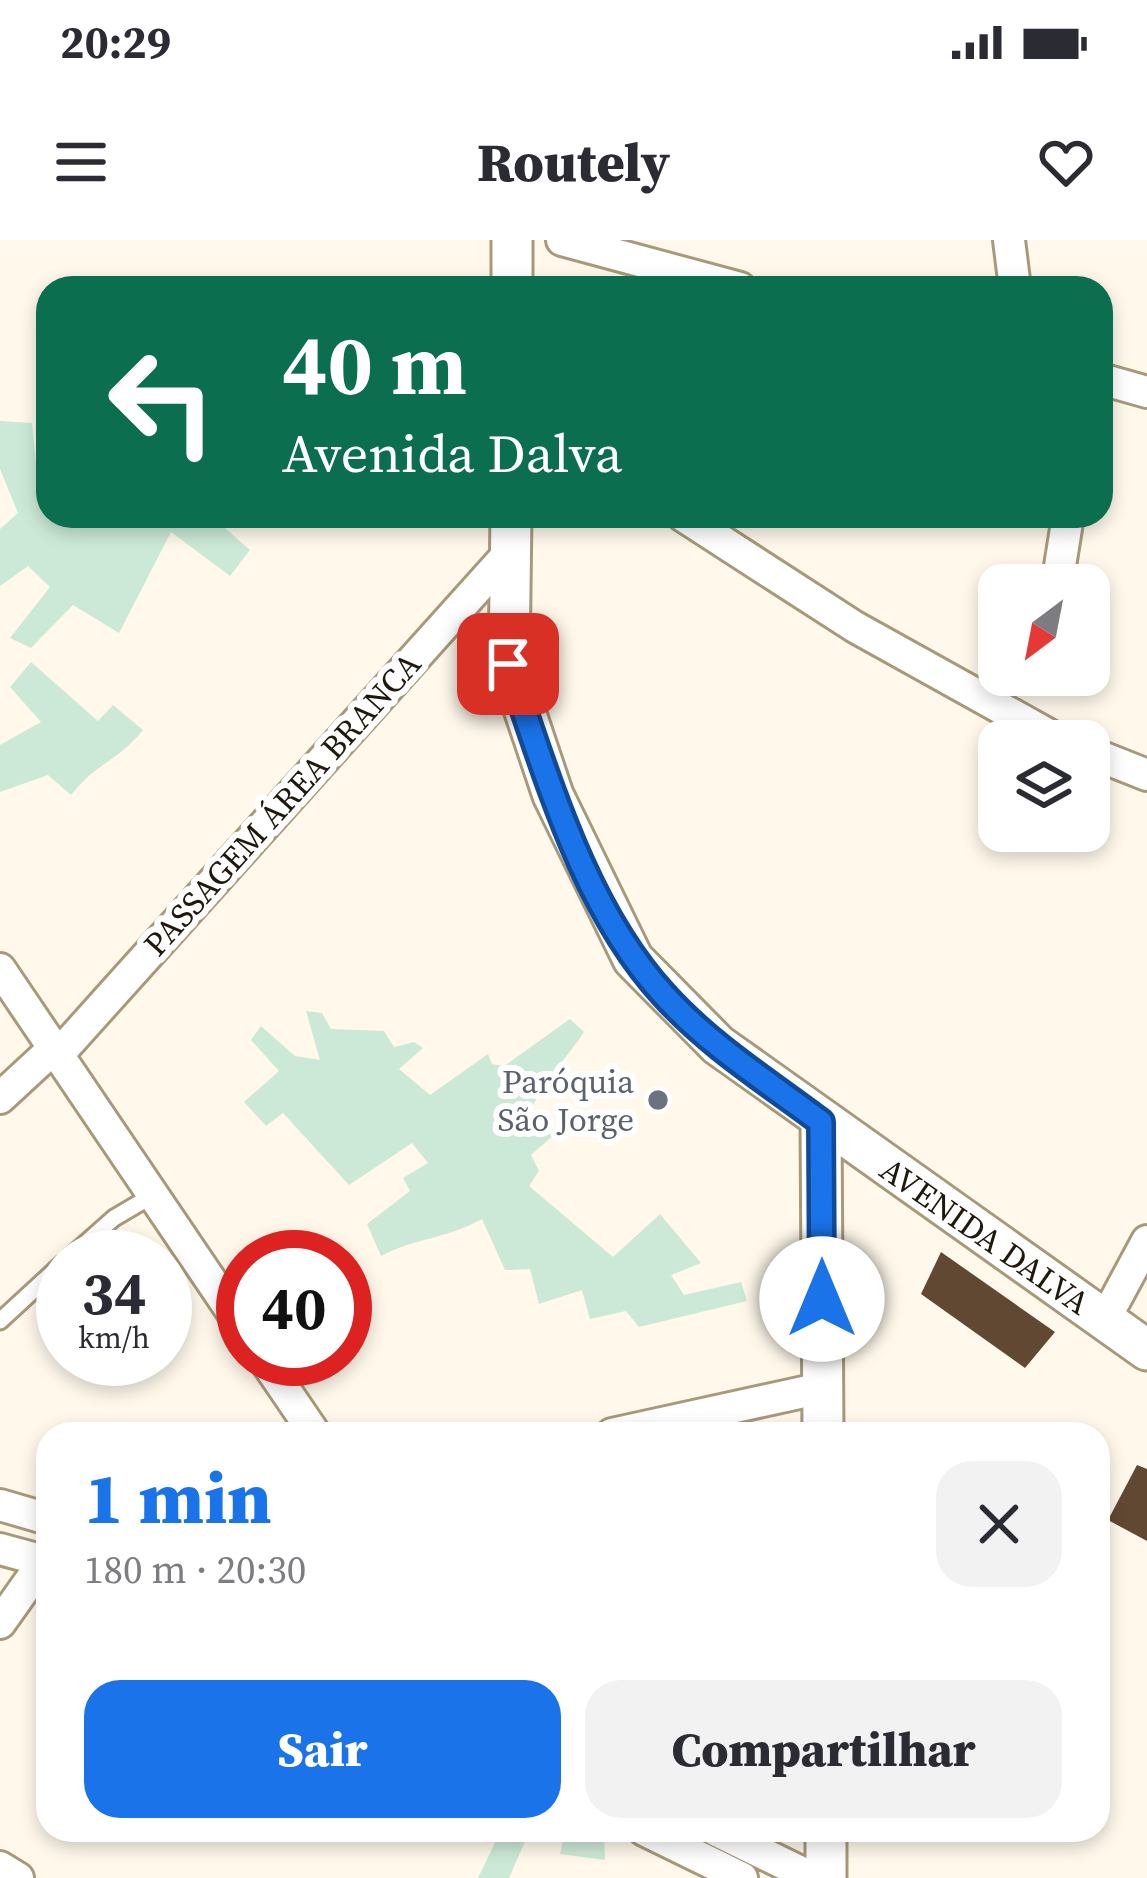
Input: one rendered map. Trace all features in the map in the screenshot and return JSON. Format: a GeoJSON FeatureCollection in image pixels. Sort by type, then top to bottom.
{"type":"FeatureCollection","features":[{"type":"Feature","properties":{"kind":"street"},"geometry":{"type":"LineString","coordinates":[[512,240],[512,276]]}},
{"type":"Feature","properties":{"kind":"street"},"geometry":{"type":"LineString","coordinates":[[562,240],[696,276]]}},
{"type":"Feature","properties":{"kind":"street"},"geometry":{"type":"LineString","coordinates":[[1010,240],[1014,276]]}},
{"type":"Feature","properties":{"kind":"street"},"geometry":{"type":"LineString","coordinates":[[1113,383],[1147,392]]}},
{"type":"Feature","properties":{"kind":"street"},"geometry":{"type":"LineString","coordinates":[[701,528],[855,627],[1022,720]]}},
{"type":"Feature","properties":{"kind":"street"},"geometry":{"type":"LineString","coordinates":[[1060,564],[1066,528]]}},
{"type":"Feature","properties":{"kind":"street","name":"PASSAGEM ÁREA BRANCA"},"geometry":{"type":"LineString","coordinates":[[0,1098],[55,1053],[510,535]]}},
{"type":"Feature","properties":{"kind":"street","name":"AVENIDA DALVA"},"geometry":{"type":"LineString","coordinates":[[510,535],[508,664],[554,795],[633,958],[666,998],[718,1045],[1147,1350]]}},
{"type":"Feature","properties":{"kind":"street"},"geometry":{"type":"LineString","coordinates":[[1110,760],[1147,775]]}},
{"type":"Feature","properties":{"kind":"street"},"geometry":{"type":"LineString","coordinates":[[0,969],[216,1288]]}},
{"type":"Feature","properties":{"kind":"street"},"geometry":{"type":"LineString","coordinates":[[821,1122],[823,1422]]}},
{"type":"Feature","properties":{"kind":"street"},"geometry":{"type":"LineString","coordinates":[[1106,1318],[1147,1241]]}},
{"type":"Feature","properties":{"kind":"street"},"geometry":{"type":"LineString","coordinates":[[282,1386],[307,1422]]}},
{"type":"Feature","properties":{"kind":"street"},"geometry":{"type":"LineString","coordinates":[[667,1422],[822,1388]]}},
{"type":"Feature","properties":{"kind":"street"},"geometry":{"type":"LineString","coordinates":[[0,1504],[36,1515]]}},
{"type":"Feature","properties":{"kind":"street"},"geometry":{"type":"LineString","coordinates":[[0,1549],[36,1558]]}},
{"type":"Feature","properties":{"kind":"street"},"geometry":{"type":"LineString","coordinates":[[0,1623],[36,1574]]}},
{"type":"Feature","properties":{"kind":"street"},"geometry":{"type":"LineString","coordinates":[[668,1842],[742,1878]]}},
{"type":"Feature","properties":{"kind":"street"},"geometry":{"type":"LineString","coordinates":[[740,1842],[813,1878]]}},
{"type":"Feature","properties":{"kind":"street"},"geometry":{"type":"LineString","coordinates":[[826,1842],[826,1878]]}},
{"type":"Feature","properties":{"kind":"street"},"geometry":{"type":"LineString","coordinates":[[0,1867],[18,1878]]}},
{"type":"Feature","properties":{"kind":"lane"},"geometry":{"type":"LineString","coordinates":[[100,1230],[153,1195]]}},
{"type":"Feature","properties":{"kind":"lane"},"geometry":{"type":"LineString","coordinates":[[0,1321],[36,1288]]}},
{"type":"Feature","properties":{"kind":"green space"},"geometry":{"type":"Polygon","coordinates":[[[0,421],[32,423],[36,528],[225,528],[250,550],[230,576],[171,532],[119,633],[73,605],[31,648],[10,638],[50,587],[28,566],[0,586],[0,529],[18,513],[0,469],[0,421]]]}},
{"type":"Feature","properties":{"kind":"green space"},"geometry":{"type":"Polygon","coordinates":[[[31,662],[98,721],[113,705],[143,730],[71,795],[48,775],[0,792],[0,745],[41,722],[10,687],[31,662]]]}},
{"type":"Feature","properties":{"kind":"green space"},"geometry":{"type":"Polygon","coordinates":[[[306,1011],[322,1013],[331,1029],[384,1031],[394,1047],[414,1042],[423,1048],[399,1069],[430,1095],[488,1054],[492,1064],[504,1066],[570,1019],[584,1032],[529,1115],[526,1128],[555,1134],[531,1155],[539,1171],[529,1186],[613,1257],[660,1214],[701,1263],[671,1275],[684,1295],[741,1282],[747,1301],[639,1327],[626,1311],[590,1319],[582,1290],[539,1304],[530,1269],[505,1270],[482,1219],[381,1256],[367,1224],[410,1191],[403,1178],[428,1163],[412,1143],[349,1185],[283,1113],[266,1126],[244,1102],[279,1071],[251,1040],[261,1026],[295,1056],[320,1060],[306,1011]]]}},
{"type":"Feature","properties":{"kind":"green space"},"geometry":{"type":"Polygon","coordinates":[[[495,1842],[525,1842],[509,1878],[478,1878],[495,1842]]]}},
{"type":"Feature","properties":{"kind":"green space"},"geometry":{"type":"Polygon","coordinates":[[[562,1842],[604,1842],[605,1860],[560,1854],[562,1842]]]}},
{"type":"Feature","properties":{"kind":"building"},"geometry":{"type":"Polygon","coordinates":[[[941,1252],[1055,1332],[1025,1368],[921,1294],[941,1252]]]}},
{"type":"Feature","properties":{"kind":"building"},"geometry":{"type":"Polygon","coordinates":[[[1137,1465],[1147,1469],[1147,1541],[1110,1521],[1137,1465]]]}},
{"type":"Feature","properties":{"kind":"place","name":"Paróquia São Jorge"},"geometry":{"type":"Point","coordinates":[658,1100]}},
{"type":"Feature","properties":{"kind":"route"},"geometry":{"type":"LineString","coordinates":[[508,664],[554,795],[633,958],[666,998],[718,1045],[821,1122],[822,1299]]}}]}
